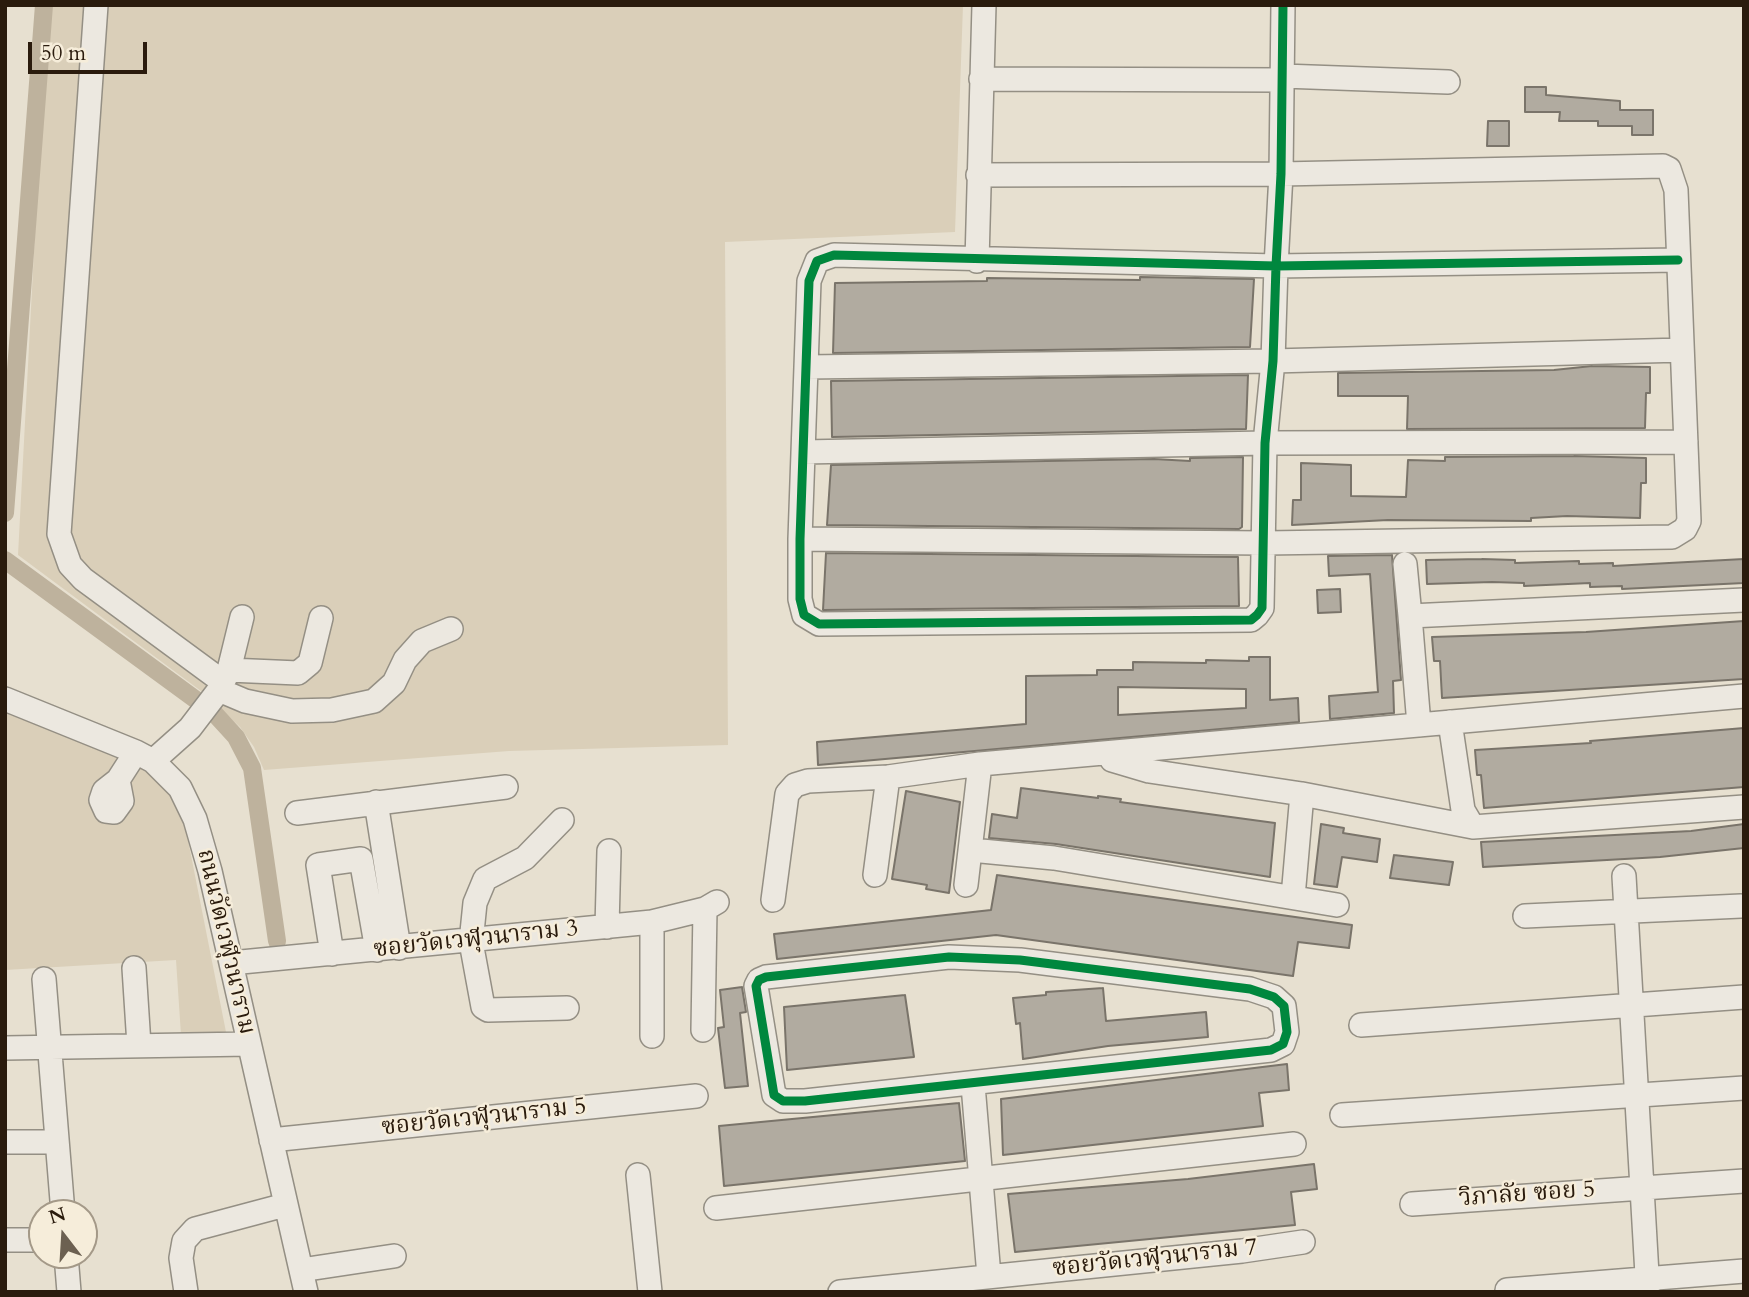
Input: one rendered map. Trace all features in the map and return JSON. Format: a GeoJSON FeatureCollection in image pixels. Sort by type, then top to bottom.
{"type":"FeatureCollection","features":[{"type":"Feature","properties":{"kind":"street"},"geometry":{"type":"LineString","coordinates":[[96,5],[59,534],[70,565],[83,579],[245,701],[292,711],[332,710],[374,701],[394,683],[405,660],[422,641],[451,629]]}},
{"type":"Feature","properties":{"kind":"street"},"geometry":{"type":"LineString","coordinates":[[977,261],[984,5]]}},
{"type":"Feature","properties":{"kind":"street"},"geometry":{"type":"LineString","coordinates":[[1283,5],[1281,174],[1276,266],[1273,361],[1265,443],[1262,608],[1251,620],[819,624],[804,615],[800,599],[800,539],[809,281],[817,261],[834,255],[977,261],[1276,266],[1678,260]]}},
{"type":"Feature","properties":{"kind":"street"},"geometry":{"type":"LineString","coordinates":[[981,79],[1283,78],[1448,82]]}},
{"type":"Feature","properties":{"kind":"street"},"geometry":{"type":"LineString","coordinates":[[800,539],[1265,543],[1672,537],[1681,533],[1689,521],[1675,190],[1672,174],[1663,166],[1281,174],[978,175]]}},
{"type":"Feature","properties":{"kind":"street"},"geometry":{"type":"LineString","coordinates":[[806,367],[1273,361],[1682,351]]}},
{"type":"Feature","properties":{"kind":"street"},"geometry":{"type":"LineString","coordinates":[[803,452],[1265,443],[1686,442]]}},
{"type":"Feature","properties":{"kind":"street"},"geometry":{"type":"LineString","coordinates":[[1405,565],[1419,726]]}},
{"type":"Feature","properties":{"kind":"street"},"geometry":{"type":"LineString","coordinates":[[1410,616],[1744,600]]}},
{"type":"Feature","properties":{"kind":"street"},"geometry":{"type":"LineString","coordinates":[[118,780],[144,757],[190,728],[221,684],[242,617]]}},
{"type":"Feature","properties":{"kind":"street"},"geometry":{"type":"LineString","coordinates":[[221,684],[299,673],[310,663],[321,618]]}},
{"type":"Feature","properties":{"kind":"street"},"geometry":{"type":"LineString","coordinates":[[773,900],[787,794],[795,785],[808,781],[888,777],[980,764],[1744,696]]}},
{"type":"Feature","properties":{"kind":"street","name":"ถนนวัดเวฬุวนาราม"},"geometry":{"type":"LineString","coordinates":[[5,699],[144,757],[180,788],[195,819],[304,1281]]}},
{"type":"Feature","properties":{"kind":"street"},"geometry":{"type":"LineString","coordinates":[[1450,722],[1463,810],[1473,827]]}},
{"type":"Feature","properties":{"kind":"street"},"geometry":{"type":"LineString","coordinates":[[1093,755],[1149,771],[1302,794],[1473,827],[1744,807]]}},
{"type":"Feature","properties":{"kind":"street"},"geometry":{"type":"LineString","coordinates":[[966,885],[980,764]]}},
{"type":"Feature","properties":{"kind":"street"},"geometry":{"type":"LineString","coordinates":[[875,875],[888,777]]}},
{"type":"Feature","properties":{"kind":"street"},"geometry":{"type":"LineString","coordinates":[[298,813],[506,787]]}},
{"type":"Feature","properties":{"kind":"street"},"geometry":{"type":"LineString","coordinates":[[1293,897],[1302,794]]}},
{"type":"Feature","properties":{"kind":"street"},"geometry":{"type":"LineString","coordinates":[[376,802],[388,949]]}},
{"type":"Feature","properties":{"kind":"street"},"geometry":{"type":"LineString","coordinates":[[562,820],[525,858],[485,879],[475,903],[471,942],[482,1007],[488,1010],[567,1008]]}},
{"type":"Feature","properties":{"kind":"street"},"geometry":{"type":"LineString","coordinates":[[971,850],[1054,858],[1337,905]]}},
{"type":"Feature","properties":{"kind":"street"},"geometry":{"type":"LineString","coordinates":[[607,927],[609,851]]}},
{"type":"Feature","properties":{"kind":"street"},"geometry":{"type":"LineString","coordinates":[[332,954],[318,865],[361,859],[388,949]]}},
{"type":"Feature","properties":{"kind":"street"},"geometry":{"type":"LineString","coordinates":[[1624,876],[1648,1285]]}},
{"type":"Feature","properties":{"kind":"street","name":"ซอยวัดเวฬุวนาราม 3"},"geometry":{"type":"LineString","coordinates":[[231,963],[471,942],[652,922],[711,905],[702,1030]]}},
{"type":"Feature","properties":{"kind":"street"},"geometry":{"type":"LineString","coordinates":[[1525,916],[1741,906]]}},
{"type":"Feature","properties":{"kind":"street"},"geometry":{"type":"LineString","coordinates":[[652,922],[652,1036]]}},
{"type":"Feature","properties":{"kind":"street"},"geometry":{"type":"LineString","coordinates":[[949,957],[979,958],[1033,961],[1250,989],[1274,997],[1284,1006],[1287,1031],[1283,1044],[1271,1050],[973,1085],[783,1101],[774,1095],[770,1084],[755,986],[766,977],[949,957]]}},
{"type":"Feature","properties":{"kind":"street"},"geometry":{"type":"LineString","coordinates":[[134,968],[139,1045]]}},
{"type":"Feature","properties":{"kind":"street"},"geometry":{"type":"LineString","coordinates":[[44,979],[62,1199]]}},
{"type":"Feature","properties":{"kind":"street"},"geometry":{"type":"LineString","coordinates":[[1361,1025],[1744,997]]}},
{"type":"Feature","properties":{"kind":"street"},"geometry":{"type":"LineString","coordinates":[[5,1048],[249,1044]]}},
{"type":"Feature","properties":{"kind":"street"},"geometry":{"type":"LineString","coordinates":[[973,1085],[989,1276]]}},
{"type":"Feature","properties":{"kind":"street"},"geometry":{"type":"LineString","coordinates":[[1342,1115],[1635,1098],[1744,1088]]}},
{"type":"Feature","properties":{"kind":"street","name":"ซอยวัดเวฬุวนาราม 5"},"geometry":{"type":"LineString","coordinates":[[271,1140],[696,1096]]}},
{"type":"Feature","properties":{"kind":"street"},"geometry":{"type":"LineString","coordinates":[[5,1142],[57,1142]]}},
{"type":"Feature","properties":{"kind":"street"},"geometry":{"type":"LineString","coordinates":[[716,1208],[1294,1144]]}},
{"type":"Feature","properties":{"kind":"street"},"geometry":{"type":"LineString","coordinates":[[638,1175],[650,1292]]}},
{"type":"Feature","properties":{"kind":"street","name":"วิภาลัย ซอย 5"},"geometry":{"type":"LineString","coordinates":[[1412,1203],[1744,1181]]}},
{"type":"Feature","properties":{"kind":"street"},"geometry":{"type":"LineString","coordinates":[[186,1292],[181,1258],[184,1241],[195,1229],[285,1205]]}},
{"type":"Feature","properties":{"kind":"street"},"geometry":{"type":"LineString","coordinates":[[5,1240],[28,1240]]}},
{"type":"Feature","properties":{"kind":"street","name":"ซอยวัดเวฬุวนาราม 7"},"geometry":{"type":"LineString","coordinates":[[840,1292],[1242,1251],[1303,1242]]}},
{"type":"Feature","properties":{"kind":"street"},"geometry":{"type":"LineString","coordinates":[[304,1281],[394,1256]]}},
{"type":"Feature","properties":{"kind":"street"},"geometry":{"type":"LineString","coordinates":[[67,1269],[69,1292]]}},
{"type":"Feature","properties":{"kind":"street"},"geometry":{"type":"LineString","coordinates":[[1507,1290],[1648,1285],[1744,1271]]}},
{"type":"Feature","properties":{"kind":"shaded area"},"geometry":{"type":"Polygon","coordinates":[[[47,5],[963,5],[955,232],[725,242],[728,745],[509,751],[264,770],[254,747],[240,727],[201,691],[18,555],[47,5]]]}},
{"type":"Feature","properties":{"kind":"shaded area"},"geometry":{"type":"Polygon","coordinates":[[[5,713],[112,750],[135,761],[172,792],[185,825],[226,1032],[181,1035],[176,960],[5,970],[5,713]]]}},
{"type":"Feature","properties":{"kind":"building"},"geometry":{"type":"Polygon","coordinates":[[[1525,87],[1546,87],[1546,95],[1620,101],[1620,110],[1653,110],[1653,135],[1632,135],[1632,126],[1598,126],[1598,121],[1559,121],[1560,112],[1525,112],[1525,87]]]}},
{"type":"Feature","properties":{"kind":"building"},"geometry":{"type":"Polygon","coordinates":[[[1488,121],[1509,121],[1509,146],[1487,146],[1488,121]]]}},
{"type":"Feature","properties":{"kind":"building"},"geometry":{"type":"Polygon","coordinates":[[[1140,277],[1254,279],[1250,347],[833,353],[835,283],[987,281],[987,278],[1140,280],[1140,277]]]}},
{"type":"Feature","properties":{"kind":"building"},"geometry":{"type":"Polygon","coordinates":[[[1592,366],[1650,367],[1650,393],[1646,393],[1645,428],[1407,429],[1408,396],[1338,396],[1338,373],[1554,370],[1592,366]]]}},
{"type":"Feature","properties":{"kind":"building"},"geometry":{"type":"Polygon","coordinates":[[[1248,375],[1246,429],[832,437],[831,381],[1248,375]]]}},
{"type":"Feature","properties":{"kind":"building"},"geometry":{"type":"Polygon","coordinates":[[[1243,457],[1242,527],[1239,529],[827,525],[831,465],[1154,459],[1190,461],[1190,458],[1243,457]]]}},
{"type":"Feature","properties":{"kind":"building"},"geometry":{"type":"Polygon","coordinates":[[[1445,457],[1646,458],[1646,483],[1641,483],[1640,518],[1567,516],[1531,518],[1531,521],[1388,520],[1292,525],[1293,500],[1301,500],[1301,463],[1351,465],[1351,496],[1406,497],[1408,460],[1445,461],[1445,457]]]}},
{"type":"Feature","properties":{"kind":"building"},"geometry":{"type":"Polygon","coordinates":[[[826,553],[1238,557],[1239,606],[823,610],[826,553]]]}},
{"type":"Feature","properties":{"kind":"building"},"geometry":{"type":"Polygon","coordinates":[[[1392,555],[1401,680],[1393,681],[1394,713],[1330,719],[1329,696],[1378,692],[1370,574],[1329,576],[1328,556],[1392,555]]]}},
{"type":"Feature","properties":{"kind":"building"},"geometry":{"type":"Polygon","coordinates":[[[1744,559],[1744,583],[1622,589],[1622,586],[1590,587],[1590,583],[1524,586],[1524,583],[1492,582],[1427,584],[1426,560],[1515,560],[1515,563],[1579,561],[1579,564],[1613,563],[1613,566],[1744,559]]]}},
{"type":"Feature","properties":{"kind":"building"},"geometry":{"type":"Polygon","coordinates":[[[1340,589],[1341,612],[1318,613],[1317,590],[1340,589]]]}},
{"type":"Feature","properties":{"kind":"building"},"geometry":{"type":"Polygon","coordinates":[[[1744,621],[1744,679],[1442,698],[1440,661],[1434,661],[1432,637],[1586,632],[1744,621]]]}},
{"type":"Feature","properties":{"kind":"building"},"geometry":{"type":"Polygon","coordinates":[[[1249,657],[1270,657],[1270,700],[1298,698],[1299,722],[818,765],[817,742],[1026,724],[1026,676],[1097,675],[1097,670],[1133,670],[1133,662],[1249,661],[1249,657]],[[1118,687],[1118,715],[1246,708],[1246,689],[1118,687]]]}},
{"type":"Feature","properties":{"kind":"building"},"geometry":{"type":"Polygon","coordinates":[[[1744,728],[1744,787],[1484,808],[1475,750],[1591,743],[1590,741],[1744,728]]]}},
{"type":"Feature","properties":{"kind":"building"},"geometry":{"type":"Polygon","coordinates":[[[1021,788],[1121,799],[1120,802],[1275,823],[1270,877],[1056,844],[989,838],[992,814],[1017,818],[1021,788]]]}},
{"type":"Feature","properties":{"kind":"building"},"geometry":{"type":"Polygon","coordinates":[[[906,791],[960,802],[949,893],[926,889],[927,885],[892,879],[906,791]]]}},
{"type":"Feature","properties":{"kind":"building"},"geometry":{"type":"Polygon","coordinates":[[[1321,824],[1344,828],[1343,833],[1380,839],[1377,862],[1342,857],[1337,887],[1314,884],[1321,824]]]}},
{"type":"Feature","properties":{"kind":"building"},"geometry":{"type":"Polygon","coordinates":[[[1744,824],[1744,848],[1660,857],[1483,867],[1481,842],[1691,831],[1744,824]]]}},
{"type":"Feature","properties":{"kind":"building"},"geometry":{"type":"Polygon","coordinates":[[[1394,855],[1453,862],[1449,885],[1390,878],[1394,855]]]}},
{"type":"Feature","properties":{"kind":"building"},"geometry":{"type":"Polygon","coordinates":[[[997,875],[1352,925],[1349,948],[1298,942],[1293,976],[996,935],[777,959],[774,934],[991,910],[997,875]]]}},
{"type":"Feature","properties":{"kind":"building"},"geometry":{"type":"Polygon","coordinates":[[[742,987],[746,1012],[740,1013],[748,1086],[725,1088],[718,1028],[724,1027],[720,990],[742,987]]]}},
{"type":"Feature","properties":{"kind":"building"},"geometry":{"type":"Polygon","coordinates":[[[1103,988],[1106,1021],[1206,1012],[1208,1037],[1108,1046],[1023,1059],[1020,1023],[1016,1024],[1013,998],[1046,995],[1046,992],[1103,988]]]}},
{"type":"Feature","properties":{"kind":"building"},"geometry":{"type":"Polygon","coordinates":[[[905,995],[914,1057],[787,1070],[784,1007],[905,995]]]}},
{"type":"Feature","properties":{"kind":"building"},"geometry":{"type":"Polygon","coordinates":[[[1287,1064],[1289,1090],[1259,1093],[1263,1126],[1003,1155],[1001,1099],[1287,1064]]]}},
{"type":"Feature","properties":{"kind":"building"},"geometry":{"type":"Polygon","coordinates":[[[959,1103],[965,1161],[724,1186],[719,1126],[959,1103]]]}},
{"type":"Feature","properties":{"kind":"building"},"geometry":{"type":"Polygon","coordinates":[[[1314,1164],[1317,1189],[1291,1192],[1295,1225],[1015,1252],[1008,1194],[1188,1179],[1314,1164]]]}},
{"type":"Feature","properties":{"kind":"waterway"},"geometry":{"type":"LineString","coordinates":[[5,513],[44,5]]}},
{"type":"Feature","properties":{"kind":"waterway"},"geometry":{"type":"LineString","coordinates":[[5,560],[214,713],[236,737],[252,768],[277,941]]}},
{"type":"Feature","properties":{"kind":"cycle path"},"geometry":{"type":"LineString","coordinates":[[1283,5],[1281,174],[1276,266],[1273,361],[1265,443],[1262,608],[1257,615],[1251,620],[819,624],[804,615],[800,599],[800,539],[809,281],[817,261],[834,255],[1276,266],[1678,260]]}},
{"type":"Feature","properties":{"kind":"cycle path"},"geometry":{"type":"LineString","coordinates":[[949,957],[1020,960],[1250,989],[1274,997],[1284,1006],[1287,1032],[1283,1044],[1271,1050],[805,1101],[783,1101],[774,1095],[756,986],[759,980],[766,977],[949,957]]}}]}
